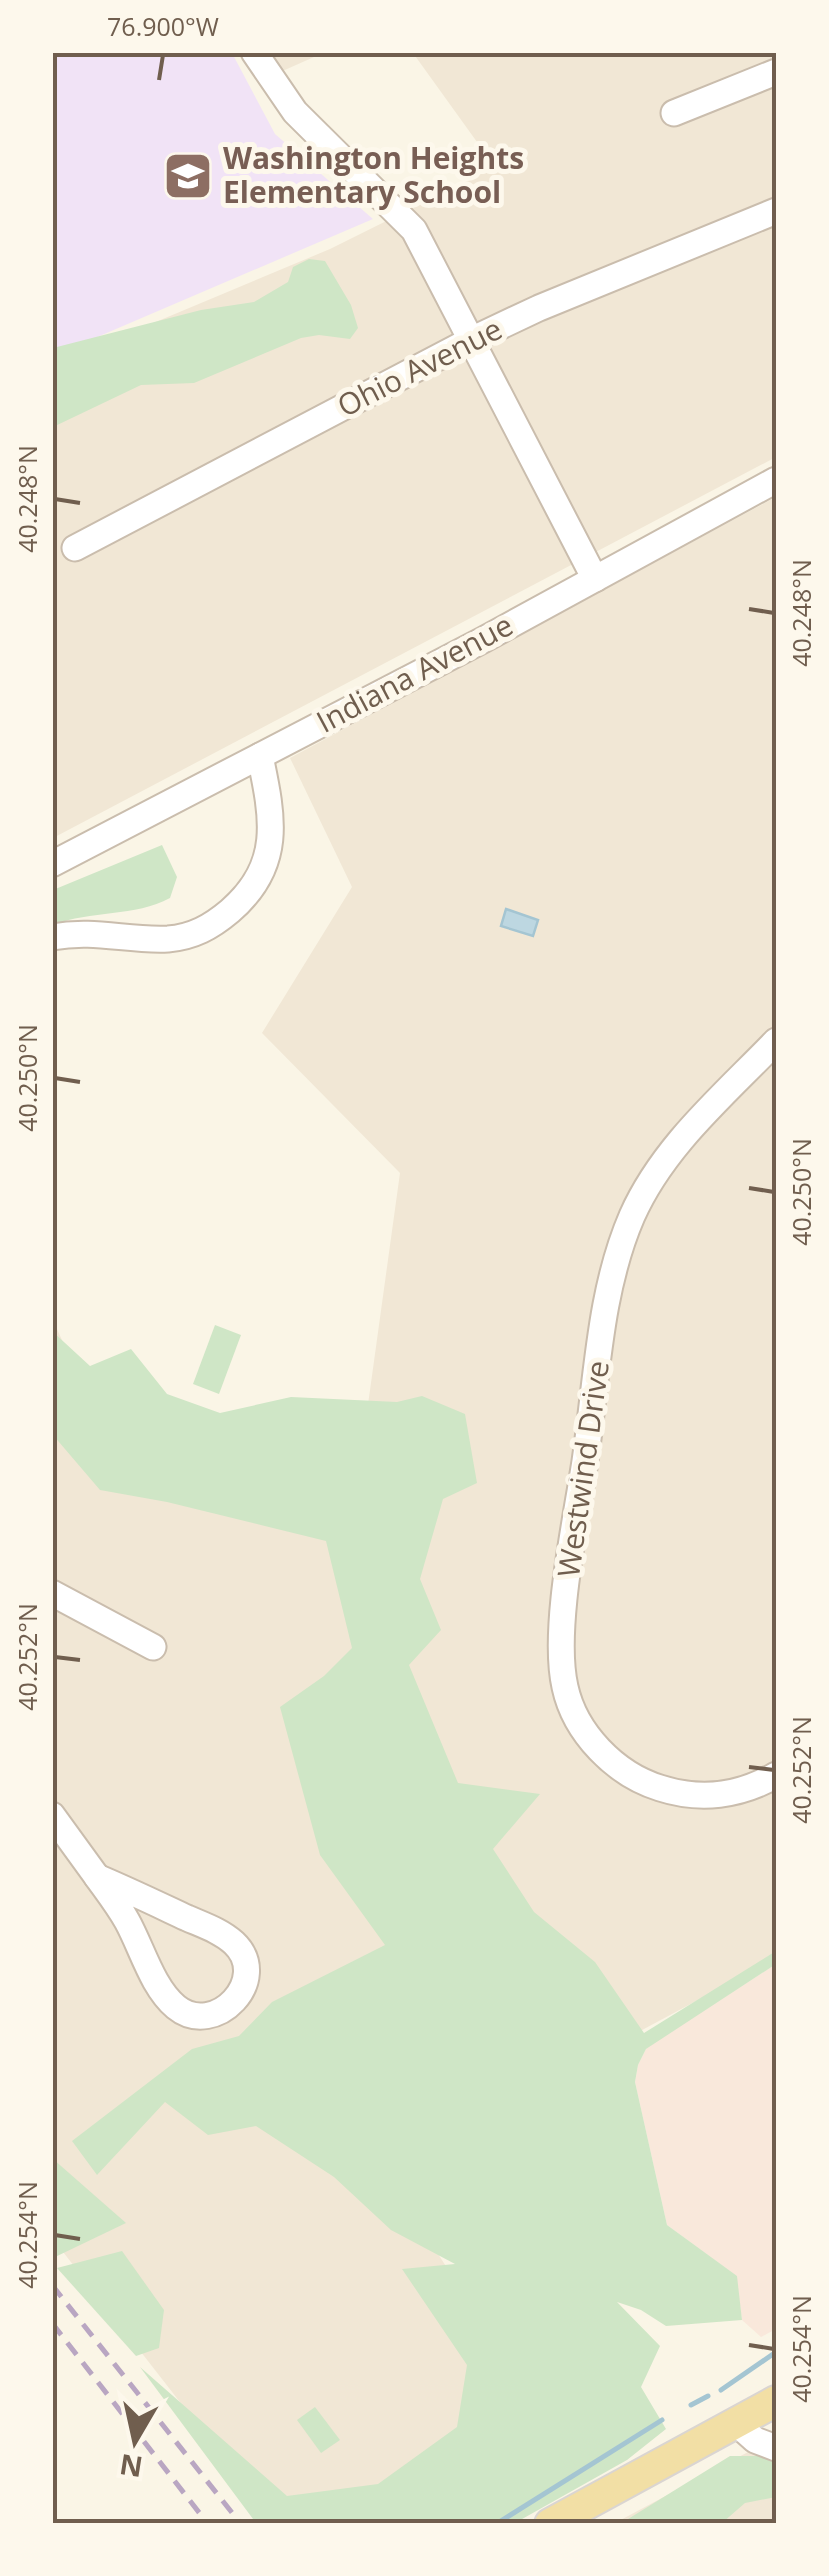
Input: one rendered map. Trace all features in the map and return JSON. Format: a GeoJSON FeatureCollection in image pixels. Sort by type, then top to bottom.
{"type":"FeatureCollection","features":[{"type":"Feature","properties":{"kind":"main road"},"geometry":{"type":"LineString","coordinates":[[550,2524],[776,2401]]}},
{"type":"Feature","properties":{"kind":"street"},"geometry":{"type":"LineString","coordinates":[[254,52],[295,112],[414,230],[595,579]]}},
{"type":"Feature","properties":{"kind":"street"},"geometry":{"type":"LineString","coordinates":[[674,114],[776,72]]}},
{"type":"Feature","properties":{"kind":"street","name":"Ohio Avenue"},"geometry":{"type":"LineString","coordinates":[[75,548],[471,340],[776,211]]}},
{"type":"Feature","properties":{"kind":"street","name":"Indiana Avenue"},"geometry":{"type":"LineString","coordinates":[[56,854],[260,756],[776,480]]}},
{"type":"Feature","properties":{"kind":"street"},"geometry":{"type":"LineString","coordinates":[[52,938],[103,932],[141,938],[182,938],[217,922],[244,899],[264,869],[270,846],[270,809],[260,756]]}},
{"type":"Feature","properties":{"kind":"street","name":"Westwind Drive"},"geometry":{"type":"LineString","coordinates":[[776,1042],[667,1156],[643,1194],[624,1237],[606,1311],[561,1660],[565,1688],[579,1722],[604,1754],[636,1778],[673,1793],[700,1796],[740,1791],[776,1776]]}},
{"type":"Feature","properties":{"kind":"street"},"geometry":{"type":"LineString","coordinates":[[52,1593],[153,1646]]}},
{"type":"Feature","properties":{"kind":"street"},"geometry":{"type":"LineString","coordinates":[[52,1815],[126,1920],[155,1978],[178,2010],[211,2015],[233,2004],[241,1994],[246,1972],[242,1955],[233,1942],[212,1928],[97,1876]]}},
{"type":"Feature","properties":{"kind":"street"},"geometry":{"type":"LineString","coordinates":[[736,2422],[754,2440],[776,2448]]}},
{"type":"Feature","properties":{"kind":"shaded area","name":"Washington Heights Elementary School"},"geometry":{"type":"Polygon","coordinates":[[[53,53],[232,53],[275,134],[373,219],[53,356],[53,53]]]}},
{"type":"Feature","properties":{"kind":"shaded area"},"geometry":{"type":"Polygon","coordinates":[[[270,53],[323,53],[278,73],[270,53]]]}},
{"type":"Feature","properties":{"kind":"shaded area"},"geometry":{"type":"Polygon","coordinates":[[[413,53],[776,53],[776,457],[53,838],[53,365],[330,249],[495,167],[413,53]]]}},
{"type":"Feature","properties":{"kind":"shaded area"},"geometry":{"type":"Polygon","coordinates":[[[776,497],[776,1958],[631,2036],[494,1974],[354,1506],[400,1173],[262,1033],[352,887],[290,758],[776,497]]]}},
{"type":"Feature","properties":{"kind":"shaded area"},"geometry":{"type":"Polygon","coordinates":[[[52,1318],[108,1442],[347,1514],[475,1942],[303,2043],[570,2460],[274,2523],[53,2239],[52,1318]]]}},
{"type":"Feature","properties":{"kind":"shaded area"},"geometry":{"type":"Polygon","coordinates":[[[776,1964],[776,2329],[761,2337],[742,2320],[736,2276],[667,2225],[635,2082],[646,2049],[776,1964]]]}},
{"type":"Feature","properties":{"kind":"shaded area"},"geometry":{"type":"Polygon","coordinates":[[[776,2437],[776,2523],[615,2523],[776,2437]]]}},
{"type":"Feature","properties":{"kind":"green space"},"geometry":{"type":"Polygon","coordinates":[[[309,259],[325,261],[351,305],[358,328],[350,339],[319,335],[301,338],[194,383],[141,385],[53,427],[53,348],[201,310],[254,302],[288,282],[293,267],[309,259]]]}},
{"type":"Feature","properties":{"kind":"green space"},"geometry":{"type":"Polygon","coordinates":[[[162,845],[177,877],[170,898],[142,908],[53,925],[53,890],[162,845]]]}},
{"type":"Feature","properties":{"kind":"green space"},"geometry":{"type":"Polygon","coordinates":[[[215,1325],[241,1335],[219,1394],[193,1384],[215,1325]]]}},
{"type":"Feature","properties":{"kind":"green space"},"geometry":{"type":"Polygon","coordinates":[[[52,1331],[90,1366],[131,1349],[167,1394],[220,1413],[291,1397],[397,1402],[422,1396],[465,1414],[477,1483],[443,1499],[420,1579],[441,1630],[409,1665],[458,1783],[540,1794],[493,1849],[534,1912],[595,1962],[644,2033],[776,1951],[776,1964],[646,2049],[635,2082],[667,2225],[737,2276],[742,2320],[666,2326],[641,2310],[617,2302],[660,2346],[641,2387],[666,2429],[627,2460],[515,2523],[256,2523],[140,2367],[287,2496],[378,2484],[457,2427],[467,2365],[402,2269],[455,2264],[391,2230],[334,2177],[256,2126],[208,2135],[165,2102],[97,2175],[72,2141],[192,2049],[239,2036],[272,2002],[385,1945],[320,1855],[280,1707],[324,1676],[352,1648],[326,1541],[167,1502],[100,1490],[53,1435],[52,1331]]]}},
{"type":"Feature","properties":{"kind":"green space"},"geometry":{"type":"Polygon","coordinates":[[[53,2159],[126,2223],[53,2258],[53,2159]]]}},
{"type":"Feature","properties":{"kind":"green space"},"geometry":{"type":"Polygon","coordinates":[[[122,2251],[164,2310],[159,2348],[136,2356],[57,2268],[122,2251]]]}},
{"type":"Feature","properties":{"kind":"green space"},"geometry":{"type":"Polygon","coordinates":[[[315,2407],[340,2440],[321,2453],[297,2420],[315,2407]]]}},
{"type":"Feature","properties":{"kind":"green space"},"geometry":{"type":"Polygon","coordinates":[[[730,2456],[769,2456],[776,2460],[776,2497],[745,2503],[722,2523],[620,2524],[730,2456]]]}},
{"type":"Feature","properties":{"kind":"water"},"geometry":{"type":"Polygon","coordinates":[[[506,909],[538,920],[533,936],[501,926],[506,909]]]}},
{"type":"Feature","properties":{"kind":"waterway"},"geometry":{"type":"LineString","coordinates":[[721,2390],[776,2352]]}},
{"type":"Feature","properties":{"kind":"waterway"},"geometry":{"type":"LineString","coordinates":[[691,2405],[708,2396]]}},
{"type":"Feature","properties":{"kind":"waterway"},"geometry":{"type":"LineString","coordinates":[[496,2524],[662,2420]]}},
{"type":"Feature","properties":{"kind":"railway"},"geometry":{"type":"LineString","coordinates":[[52,2285],[241,2524]]}},
{"type":"Feature","properties":{"kind":"railway"},"geometry":{"type":"LineString","coordinates":[[52,2323],[208,2524]]}},
{"type":"Feature","properties":{"kind":"place","name":"Washington Heights Elementary School"},"geometry":{"type":"Point","coordinates":[188,176]}}]}
